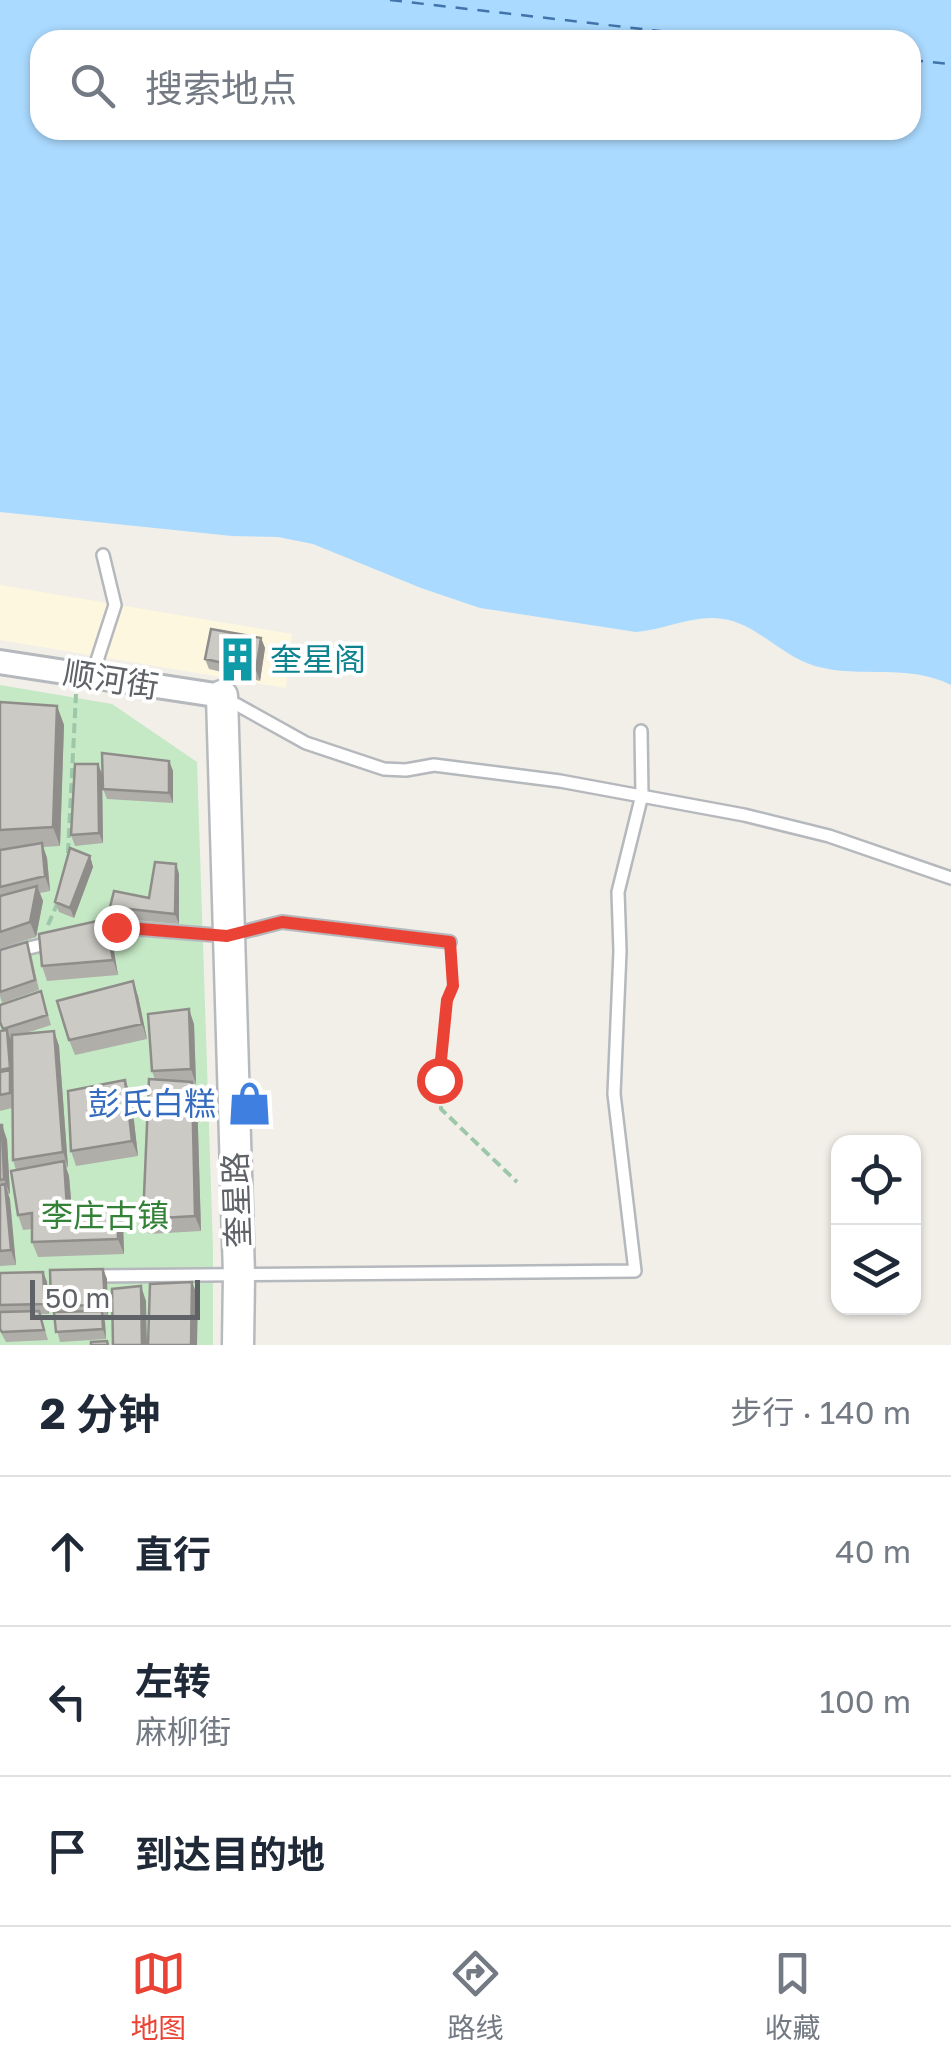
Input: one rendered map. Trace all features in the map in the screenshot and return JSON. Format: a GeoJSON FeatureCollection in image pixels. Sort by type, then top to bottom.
{"type":"FeatureCollection","features":[{"type":"Feature","properties":{"kind":"street","name":"顺河街"},"geometry":{"type":"LineString","coordinates":[[0,662],[222,696]]}},
{"type":"Feature","properties":{"kind":"street","name":"奎星路"},"geometry":{"type":"LineString","coordinates":[[222,696],[238,1345]]}},
{"type":"Feature","properties":{"kind":"lane"},"geometry":{"type":"LineString","coordinates":[[85,675],[115,606],[102,555]]}},
{"type":"Feature","properties":{"kind":"lane"},"geometry":{"type":"LineString","coordinates":[[222,696],[306,743],[384,768],[406,770],[434,765],[642,795],[829,836],[951,878]]}},
{"type":"Feature","properties":{"kind":"lane"},"geometry":{"type":"LineString","coordinates":[[81,1276],[635,1271],[614,1094],[620,951],[618,892],[642,795],[642,732]]}},
{"type":"Feature","properties":{"kind":"lane"},"geometry":{"type":"LineString","coordinates":[[85,935],[116,927],[227,936],[282,922],[450,942]]}},
{"type":"Feature","properties":{"kind":"lane"},"geometry":{"type":"LineString","coordinates":[[0,955],[69,938]]}},
{"type":"Feature","properties":{"kind":"path"},"geometry":{"type":"LineString","coordinates":[[67,863],[85,675]]}},
{"type":"Feature","properties":{"kind":"path"},"geometry":{"type":"LineString","coordinates":[[38,946],[60,892]]}},
{"type":"Feature","properties":{"kind":"path"},"geometry":{"type":"LineString","coordinates":[[450,942],[453,986],[447,1000],[439,1057],[442,1110],[517,1182]]}},
{"type":"Feature","properties":{"kind":"shaded area"},"geometry":{"type":"Polygon","coordinates":[[[0,585],[292,634],[286,688],[0,640],[0,585]]]}},
{"type":"Feature","properties":{"kind":"green space","name":"李庄古镇"},"geometry":{"type":"Polygon","coordinates":[[[0,685],[112,704],[197,762],[213,1345],[0,1345],[0,685]]]}},
{"type":"Feature","properties":{"kind":"water"},"geometry":{"type":"Polygon","coordinates":[[[0,0],[951,0],[951,685],[918,675],[815,666],[753,630],[727,620],[702,619],[636,632],[480,608],[313,544],[278,537],[232,536],[0,512],[0,0]]]}},
{"type":"Feature","properties":{"kind":"building","name":"奎星阁"},"geometry":{"type":"Polygon","coordinates":[[[211,629],[261,638],[256,670],[205,659],[211,629]]]}},
{"type":"Feature","properties":{"kind":"building"},"geometry":{"type":"Polygon","coordinates":[[[0,702],[57,706],[53,827],[0,830],[0,702]]]}},
{"type":"Feature","properties":{"kind":"building"},"geometry":{"type":"Polygon","coordinates":[[[102,753],[169,761],[169,793],[103,789],[102,753]]]}},
{"type":"Feature","properties":{"kind":"building"},"geometry":{"type":"Polygon","coordinates":[[[75,764],[98,764],[99,833],[71,835],[75,764]]]}},
{"type":"Feature","properties":{"kind":"building"},"geometry":{"type":"Polygon","coordinates":[[[42,843],[45,876],[0,887],[0,850],[42,843]]]}},
{"type":"Feature","properties":{"kind":"building"},"geometry":{"type":"Polygon","coordinates":[[[70,848],[90,856],[70,908],[55,902],[70,848]]]}},
{"type":"Feature","properties":{"kind":"building"},"geometry":{"type":"Polygon","coordinates":[[[155,862],[176,864],[175,914],[110,907],[114,891],[149,898],[155,862]]]}},
{"type":"Feature","properties":{"kind":"building"},"geometry":{"type":"Polygon","coordinates":[[[37,886],[30,922],[0,932],[0,896],[37,886]]]}},
{"type":"Feature","properties":{"kind":"building"},"geometry":{"type":"Polygon","coordinates":[[[106,919],[113,960],[42,966],[39,934],[106,919]]]}},
{"type":"Feature","properties":{"kind":"building"},"geometry":{"type":"Polygon","coordinates":[[[27,942],[35,980],[0,992],[0,950],[27,942]]]}},
{"type":"Feature","properties":{"kind":"building"},"geometry":{"type":"Polygon","coordinates":[[[133,981],[142,1024],[69,1040],[57,1001],[133,981]]]}},
{"type":"Feature","properties":{"kind":"building"},"geometry":{"type":"Polygon","coordinates":[[[41,991],[47,1015],[3,1029],[0,1005],[41,991]]]}},
{"type":"Feature","properties":{"kind":"building"},"geometry":{"type":"Polygon","coordinates":[[[189,1009],[191,1069],[152,1071],[148,1014],[189,1009]]]}},
{"type":"Feature","properties":{"kind":"building"},"geometry":{"type":"Polygon","coordinates":[[[7,1030],[10,1068],[0,1070],[0,1031],[7,1030]]]}},
{"type":"Feature","properties":{"kind":"building"},"geometry":{"type":"Polygon","coordinates":[[[54,1031],[63,1152],[13,1160],[12,1035],[54,1031]]]}},
{"type":"Feature","properties":{"kind":"building"},"geometry":{"type":"Polygon","coordinates":[[[10,1070],[10,1093],[0,1095],[0,1072],[10,1070]]]}},
{"type":"Feature","properties":{"kind":"building"},"geometry":{"type":"Polygon","coordinates":[[[149,1079],[192,1082],[195,1216],[143,1219],[149,1079]]]}},
{"type":"Feature","properties":{"kind":"building"},"geometry":{"type":"Polygon","coordinates":[[[125,1080],[132,1141],[71,1151],[68,1091],[125,1080]]]}},
{"type":"Feature","properties":{"kind":"building"},"geometry":{"type":"Polygon","coordinates":[[[0,1125],[4,1179],[0,1180],[0,1125]]]}},
{"type":"Feature","properties":{"kind":"building"},"geometry":{"type":"Polygon","coordinates":[[[64,1161],[67,1208],[40,1214],[118,1207],[118,1239],[32,1242],[32,1213],[18,1215],[11,1171],[64,1161]]]}},
{"type":"Feature","properties":{"kind":"building"},"geometry":{"type":"Polygon","coordinates":[[[5,1184],[11,1250],[0,1251],[0,1185],[5,1184]]]}},
{"type":"Feature","properties":{"kind":"building"},"geometry":{"type":"Polygon","coordinates":[[[103,1269],[105,1305],[51,1306],[50,1270],[103,1269]]]}},
{"type":"Feature","properties":{"kind":"building"},"geometry":{"type":"Polygon","coordinates":[[[43,1272],[45,1304],[0,1305],[0,1273],[43,1272]]]}},
{"type":"Feature","properties":{"kind":"building"},"geometry":{"type":"Polygon","coordinates":[[[192,1282],[191,1345],[148,1345],[150,1284],[192,1282]]]}},
{"type":"Feature","properties":{"kind":"building"},"geometry":{"type":"Polygon","coordinates":[[[141,1286],[142,1345],[113,1345],[112,1289],[141,1286]]]}},
{"type":"Feature","properties":{"kind":"building"},"geometry":{"type":"Polygon","coordinates":[[[39,1311],[44,1330],[0,1329],[0,1312],[39,1311]]]}},
{"type":"Feature","properties":{"kind":"building"},"geometry":{"type":"Polygon","coordinates":[[[102,1311],[103,1329],[56,1332],[54,1312],[102,1311]]]}},
{"type":"Feature","properties":{"kind":"ferry route"},"geometry":{"type":"LineString","coordinates":[[390,0],[651,30]]}},
{"type":"Feature","properties":{"kind":"ferry route"},"geometry":{"type":"LineString","coordinates":[[921,61],[951,64]]}},
{"type":"Feature","properties":{"kind":"place","name":"奎星阁"},"geometry":{"type":"Point","coordinates":[237,659]}},
{"type":"Feature","properties":{"kind":"place","name":"彭氏白糕"},"geometry":{"type":"Point","coordinates":[249,1103]}},
{"type":"Feature","properties":{"kind":"route"},"geometry":{"type":"LineString","coordinates":[[116,927],[227,936],[282,922],[450,942],[453,986],[447,1000],[439,1080]]}}]}
